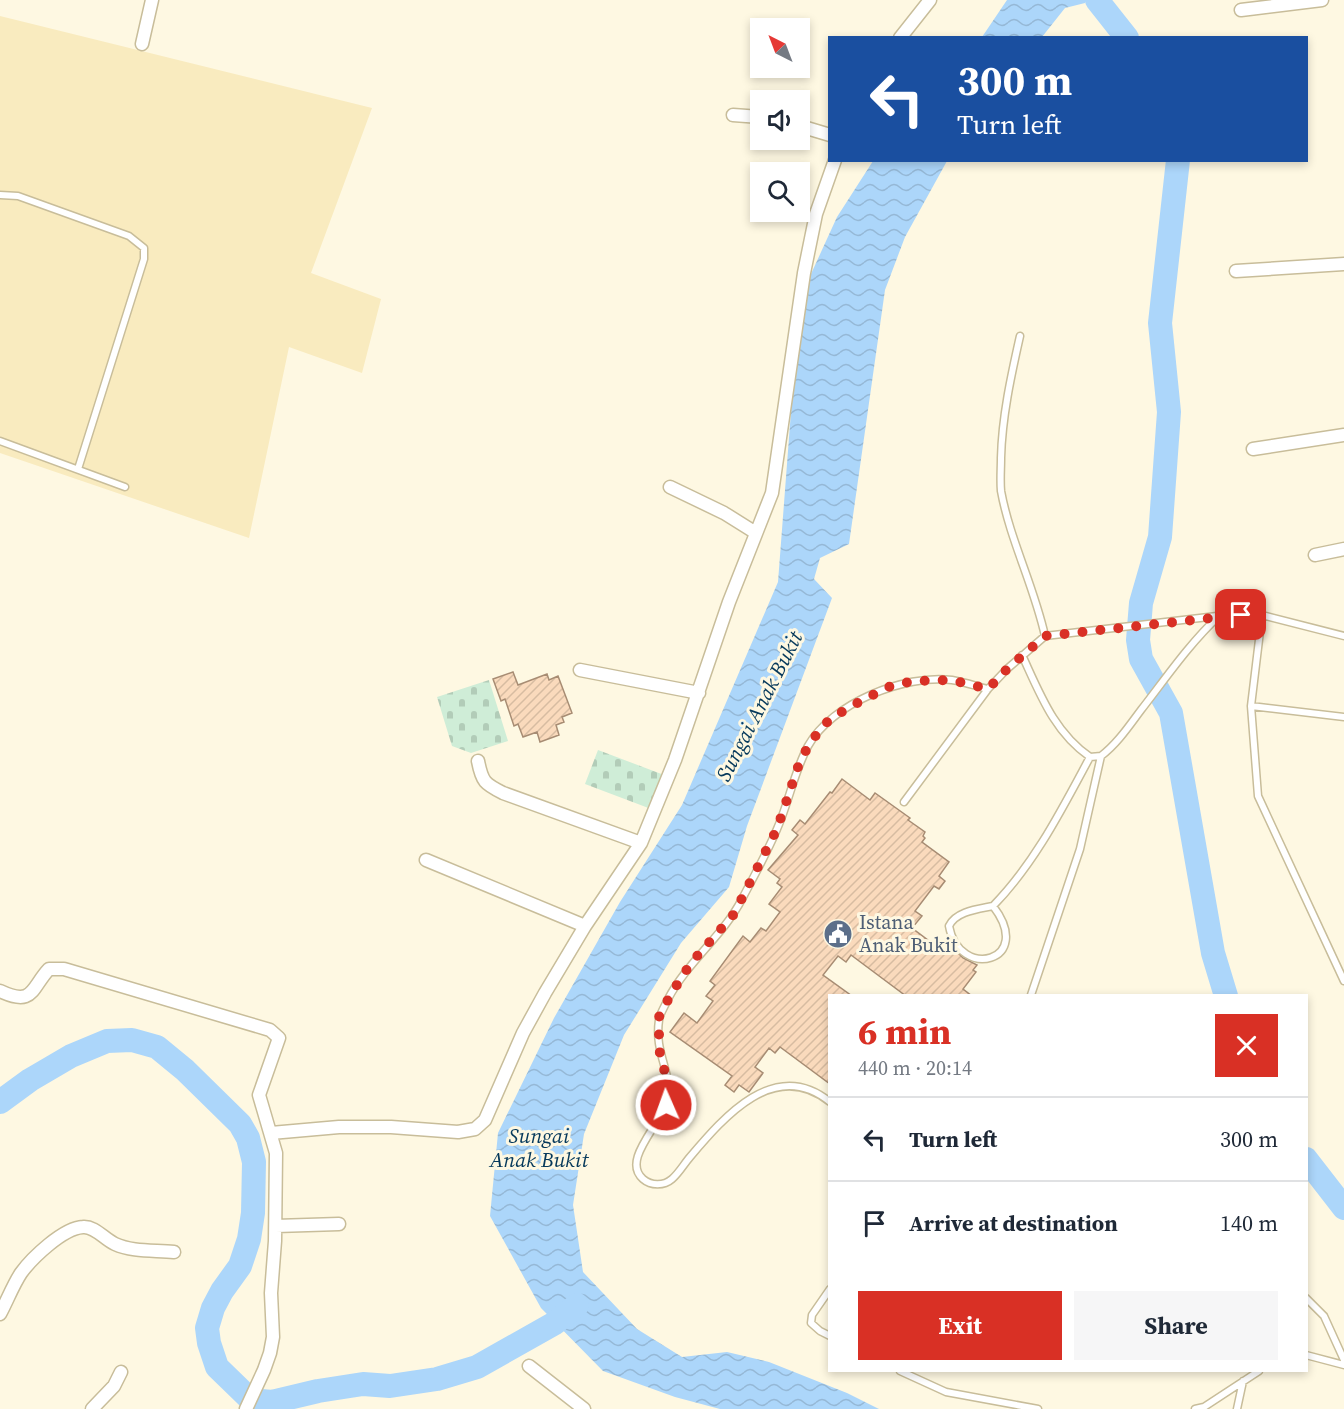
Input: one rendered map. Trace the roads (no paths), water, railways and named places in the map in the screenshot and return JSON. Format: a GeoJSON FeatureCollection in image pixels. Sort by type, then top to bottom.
{"type":"FeatureCollection","features":[{"type":"Feature","properties":{"kind":"street"},"geometry":{"type":"LineString","coordinates":[[142,44],[152,0]]}},
{"type":"Feature","properties":{"kind":"street"},"geometry":{"type":"LineString","coordinates":[[902,36],[930,0]]}},
{"type":"Feature","properties":{"kind":"street"},"geometry":{"type":"LineString","coordinates":[[1240,10],[1322,0]]}},
{"type":"Feature","properties":{"kind":"street"},"geometry":{"type":"LineString","coordinates":[[733,115],[750,116]]}},
{"type":"Feature","properties":{"kind":"street"},"geometry":{"type":"LineString","coordinates":[[810,129],[828,134]]}},
{"type":"Feature","properties":{"kind":"street"},"geometry":{"type":"LineString","coordinates":[[271,1133],[339,1127],[391,1127],[458,1132],[475,1129],[485,1120],[523,1033],[585,926],[640,843],[675,760],[729,602],[756,532],[764,518],[772,493],[804,273],[816,214],[834,162]]}},
{"type":"Feature","properties":{"kind":"street"},"geometry":{"type":"LineString","coordinates":[[1236,271],[1344,264]]}},
{"type":"Feature","properties":{"kind":"street"},"geometry":{"type":"LineString","coordinates":[[1253,449],[1344,435]]}},
{"type":"Feature","properties":{"kind":"street"},"geometry":{"type":"LineString","coordinates":[[670,487],[724,513],[756,532]]}},
{"type":"Feature","properties":{"kind":"street"},"geometry":{"type":"LineString","coordinates":[[1315,555],[1344,549]]}},
{"type":"Feature","properties":{"kind":"street"},"geometry":{"type":"LineString","coordinates":[[580,670],[699,693]]}},
{"type":"Feature","properties":{"kind":"street"},"geometry":{"type":"LineString","coordinates":[[478,762],[485,784],[503,794],[640,843]]}},
{"type":"Feature","properties":{"kind":"street"},"geometry":{"type":"LineString","coordinates":[[426,860],[585,926]]}},
{"type":"Feature","properties":{"kind":"street"},"geometry":{"type":"LineString","coordinates":[[0,991],[18,996],[28,995],[32,993],[49,969],[64,969],[270,1030],[279,1038],[259,1095],[276,1153],[276,1226],[271,1293],[273,1337],[264,1370],[246,1409]]}},
{"type":"Feature","properties":{"kind":"street"},"geometry":{"type":"LineString","coordinates":[[276,1226],[339,1224]]}},
{"type":"Feature","properties":{"kind":"street"},"geometry":{"type":"LineString","coordinates":[[0,1314],[21,1274],[34,1258],[67,1233],[82,1227],[92,1228],[109,1241],[124,1247],[174,1252]]}},
{"type":"Feature","properties":{"kind":"street"},"geometry":{"type":"LineString","coordinates":[[530,1366],[585,1409]]}},
{"type":"Feature","properties":{"kind":"street"},"geometry":{"type":"LineString","coordinates":[[92,1409],[114,1386],[121,1372]]}},
{"type":"Feature","properties":{"kind":"lane"},"geometry":{"type":"LineString","coordinates":[[0,195],[18,196],[129,236],[144,248],[144,259],[78,469]]}},
{"type":"Feature","properties":{"kind":"lane"},"geometry":{"type":"LineString","coordinates":[[1020,336],[1005,410],[1001,446],[1001,489],[1023,564],[1038,605],[1045,636]]}},
{"type":"Feature","properties":{"kind":"lane"},"geometry":{"type":"LineString","coordinates":[[0,441],[125,487]]}},
{"type":"Feature","properties":{"kind":"lane"},"geometry":{"type":"LineString","coordinates":[[1262,615],[1251,706],[1258,796],[1344,981]]}},
{"type":"Feature","properties":{"kind":"lane"},"geometry":{"type":"LineString","coordinates":[[904,802],[988,689],[1045,636],[1219,616],[1262,615],[1344,636]]}},
{"type":"Feature","properties":{"kind":"lane"},"geometry":{"type":"LineString","coordinates":[[1022,655],[1046,708],[1063,733],[1090,757],[1101,756],[1110,750],[1202,632],[1219,616]]}},
{"type":"Feature","properties":{"kind":"lane"},"geometry":{"type":"LineString","coordinates":[[828,1100],[817,1092],[808,1089],[773,1088],[743,1102],[706,1139],[671,1180],[659,1185],[650,1184],[642,1179],[637,1171],[638,1151],[659,1120],[666,1105],[669,1089],[659,1049],[659,1017],[691,963],[734,914],[777,829],[798,767],[809,744],[826,723],[846,709],[888,687],[913,681],[951,680],[988,689]]}},
{"type":"Feature","properties":{"kind":"lane"},"geometry":{"type":"LineString","coordinates":[[1251,706],[1344,717]]}},
{"type":"Feature","properties":{"kind":"lane"},"geometry":{"type":"LineString","coordinates":[[1031,994],[1080,849],[1101,756]]}},
{"type":"Feature","properties":{"kind":"lane"},"geometry":{"type":"LineString","coordinates":[[993,906],[1006,924],[1007,938],[1003,949],[993,957],[983,960],[976,959],[965,953],[955,943],[948,926],[957,916],[993,906],[1007,892],[1048,835],[1090,757]]}},
{"type":"Feature","properties":{"kind":"lane"},"geometry":{"type":"LineString","coordinates":[[828,1292],[812,1315],[812,1323],[828,1335]]}},
{"type":"Feature","properties":{"kind":"lane"},"geometry":{"type":"LineString","coordinates":[[1308,1300],[1324,1316],[1344,1360]]}},
{"type":"Feature","properties":{"kind":"lane"},"geometry":{"type":"LineString","coordinates":[[1308,1356],[1344,1365]]}},
{"type":"Feature","properties":{"kind":"lane"},"geometry":{"type":"LineString","coordinates":[[902,1372],[946,1392],[1038,1409]]}},
{"type":"Feature","properties":{"kind":"lane"},"geometry":{"type":"LineString","coordinates":[[1195,1409],[1207,1408],[1257,1372]]}},
{"type":"Feature","properties":{"kind":"lane"},"geometry":{"type":"LineString","coordinates":[[1237,1409],[1243,1381]]}},
{"type":"Feature","properties":{"kind":"water"},"geometry":{"type":"Polygon","coordinates":[[[1007,0],[1087,0],[1085,3],[1065,8],[1043,36],[983,36],[1007,0]]]}},
{"type":"Feature","properties":{"kind":"water","name":"Sungai Anak Bukit"},"geometry":{"type":"Polygon","coordinates":[[[872,162],[946,162],[905,237],[885,290],[849,544],[820,558],[814,579],[832,598],[747,826],[729,887],[681,943],[624,1035],[584,1134],[573,1205],[583,1272],[637,1329],[682,1357],[727,1352],[769,1362],[847,1393],[879,1409],[720,1409],[675,1397],[603,1371],[541,1308],[490,1216],[498,1133],[554,1018],[620,902],[682,805],[778,582],[795,359],[811,274],[837,217],[872,162]]]}},
{"type":"Feature","properties":{"kind":"waterway"},"geometry":{"type":"LineString","coordinates":[[1097,0],[1125,36]]}},
{"type":"Feature","properties":{"kind":"waterway"},"geometry":{"type":"LineString","coordinates":[[1178,162],[1160,323],[1169,412],[1160,537],[1141,603],[1138,640],[1141,659],[1171,713],[1213,953],[1225,994]]}},
{"type":"Feature","properties":{"kind":"waterway"},"geometry":{"type":"LineString","coordinates":[[0,1102],[30,1080],[71,1056],[107,1041],[132,1040],[157,1047],[185,1070],[240,1124],[248,1138],[254,1162],[253,1213],[249,1239],[240,1266],[222,1291],[213,1308],[207,1328],[217,1367],[251,1400],[272,1402],[318,1391],[363,1384],[390,1386],[437,1379],[477,1367],[555,1323],[577,1305]]}},
{"type":"Feature","properties":{"kind":"waterway"},"geometry":{"type":"LineString","coordinates":[[1308,1162],[1344,1208]]}},
{"type":"Feature","properties":{"kind":"place","name":"Istana Anak Bukit"},"geometry":{"type":"Point","coordinates":[838,934]}}]}
